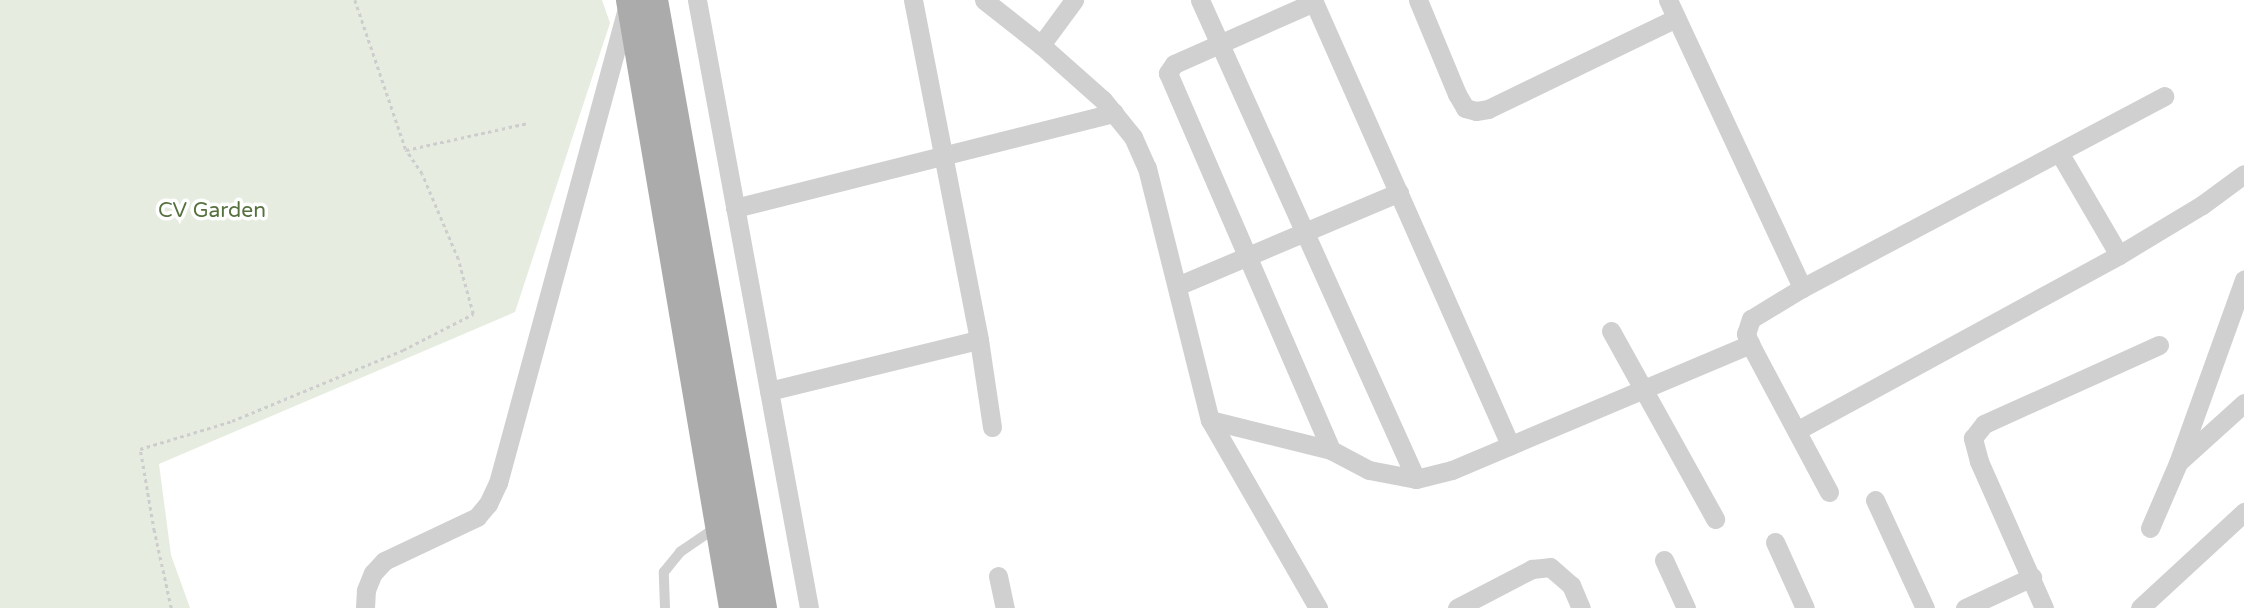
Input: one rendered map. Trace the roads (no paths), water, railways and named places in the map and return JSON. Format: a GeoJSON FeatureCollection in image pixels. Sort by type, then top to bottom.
{"type":"FeatureCollection","features":[{"type":"Feature","properties":{"kind":"main road"},"geometry":{"type":"LineString","coordinates":[[630,0],[734,608]]}},
{"type":"Feature","properties":{"kind":"main road"},"geometry":{"type":"LineString","coordinates":[[653,0],[762,608]]}},
{"type":"Feature","properties":{"kind":"street"},"geometry":{"type":"LineString","coordinates":[[365,608],[366,590],[373,573],[384,561],[477,517],[488,504],[498,484],[630,0]]}},
{"type":"Feature","properties":{"kind":"street"},"geometry":{"type":"LineString","coordinates":[[697,0],[809,608]]}},
{"type":"Feature","properties":{"kind":"street"},"geometry":{"type":"LineString","coordinates":[[913,0],[979,340],[992,427]]}},
{"type":"Feature","properties":{"kind":"street"},"geometry":{"type":"LineString","coordinates":[[984,0],[1041,45],[1114,113],[1133,137],[1147,168],[1210,420],[1318,608]]}},
{"type":"Feature","properties":{"kind":"street"},"geometry":{"type":"LineString","coordinates":[[1041,45],[1074,0]]}},
{"type":"Feature","properties":{"kind":"street"},"geometry":{"type":"LineString","coordinates":[[1200,0],[1416,479]]}},
{"type":"Feature","properties":{"kind":"street"},"geometry":{"type":"LineString","coordinates":[[1331,450],[1249,255],[1168,73],[1174,64],[1313,1],[1510,445]]}},
{"type":"Feature","properties":{"kind":"street"},"geometry":{"type":"LineString","coordinates":[[1424,2],[1457,94],[1465,108],[1476,111],[1488,109],[1672,9],[1802,288]]}},
{"type":"Feature","properties":{"kind":"street"},"geometry":{"type":"LineString","coordinates":[[1829,492],[1750,344],[1746,334],[1751,319],[1802,288],[2060,154],[2164,96]]}},
{"type":"Feature","properties":{"kind":"street"},"geometry":{"type":"LineString","coordinates":[[736,208],[1114,113]]}},
{"type":"Feature","properties":{"kind":"street"},"geometry":{"type":"LineString","coordinates":[[2060,154],[2119,255]]}},
{"type":"Feature","properties":{"kind":"street"},"geometry":{"type":"LineString","coordinates":[[1798,430],[2119,255],[2202,205],[2244,174]]}},
{"type":"Feature","properties":{"kind":"street"},"geometry":{"type":"LineString","coordinates":[[1177,286],[1399,192]]}},
{"type":"Feature","properties":{"kind":"street"},"geometry":{"type":"LineString","coordinates":[[2150,528],[2178,463],[2244,280]]}},
{"type":"Feature","properties":{"kind":"street"},"geometry":{"type":"LineString","coordinates":[[1611,331],[1645,387],[1715,519]]}},
{"type":"Feature","properties":{"kind":"street"},"geometry":{"type":"LineString","coordinates":[[769,391],[979,340]]}},
{"type":"Feature","properties":{"kind":"street"},"geometry":{"type":"LineString","coordinates":[[1210,420],[1331,450],[1369,470],[1416,479],[1452,470],[1750,344]]}},
{"type":"Feature","properties":{"kind":"street"},"geometry":{"type":"LineString","coordinates":[[2044,608],[1979,461],[1973,438],[1976,430],[2160,345]]}},
{"type":"Feature","properties":{"kind":"street"},"geometry":{"type":"LineString","coordinates":[[2178,463],[2244,403]]}},
{"type":"Feature","properties":{"kind":"street"},"geometry":{"type":"LineString","coordinates":[[1874,500],[1925,608]]}},
{"type":"Feature","properties":{"kind":"street"},"geometry":{"type":"LineString","coordinates":[[2140,608],[2244,512]]}},
{"type":"Feature","properties":{"kind":"street"},"geometry":{"type":"LineString","coordinates":[[1775,542],[1805,608]]}},
{"type":"Feature","properties":{"kind":"street"},"geometry":{"type":"LineString","coordinates":[[1664,560],[1686,608]]}},
{"type":"Feature","properties":{"kind":"street"},"geometry":{"type":"LineString","coordinates":[[1457,608],[1532,569],[1550,567],[1571,585],[1581,608]]}},
{"type":"Feature","properties":{"kind":"street"},"geometry":{"type":"LineString","coordinates":[[998,576],[1005,608]]}},
{"type":"Feature","properties":{"kind":"street"},"geometry":{"type":"LineString","coordinates":[[1965,608],[2032,577]]}},
{"type":"Feature","properties":{"kind":"lane"},"geometry":{"type":"LineString","coordinates":[[665,608],[664,572],[680,552],[718,526]]}},
{"type":"Feature","properties":{"kind":"park label","name":"CV Garden"},"geometry":{"type":"Point","coordinates":[212,211]}}]}
